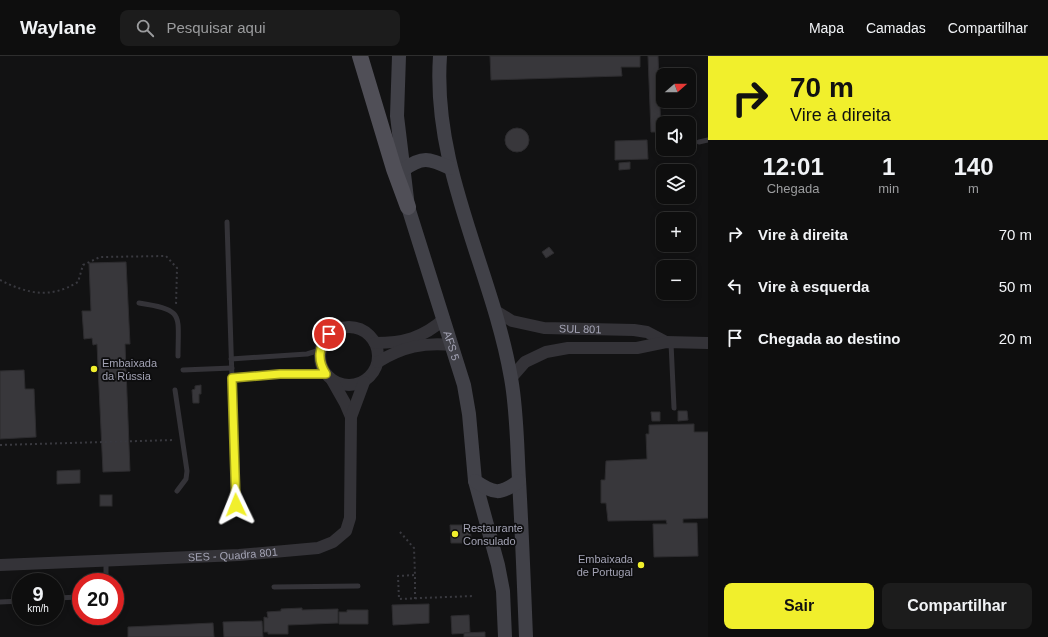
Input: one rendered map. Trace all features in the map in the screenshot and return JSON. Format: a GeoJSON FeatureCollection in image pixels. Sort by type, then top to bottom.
{"type":"FeatureCollection","features":[{"type":"Feature","properties":{"kind":"main road"},"geometry":{"type":"LineString","coordinates":[[360,56],[394,169],[408,207]]}},
{"type":"Feature","properties":{"kind":"main road","name":"AFS 5"},"geometry":{"type":"LineString","coordinates":[[399,56],[397,116],[408,207],[464,385],[467,400],[475,481],[481,509],[498,565],[503,591],[505,637]]}},
{"type":"Feature","properties":{"kind":"main road"},"geometry":{"type":"LineString","coordinates":[[440,56],[442,121],[450,168],[494,310],[511,378],[519,481],[526,637]]}},
{"type":"Feature","properties":{"kind":"main road"},"geometry":{"type":"LineString","coordinates":[[403,170],[420,159],[428,159],[450,168]]}},
{"type":"Feature","properties":{"kind":"main road"},"geometry":{"type":"LineString","coordinates":[[475,481],[487,489],[497,492],[508,489],[519,481]]}},
{"type":"Feature","properties":{"kind":"street","name":"SUL 801"},"geometry":{"type":"LineString","coordinates":[[494,310],[512,321],[544,328],[634,330],[647,332],[669,342]]}},
{"type":"Feature","properties":{"kind":"street"},"geometry":{"type":"LineString","coordinates":[[378,362],[426,334],[444,319]]}},
{"type":"Feature","properties":{"kind":"street"},"geometry":{"type":"LineString","coordinates":[[356,327],[365,331],[375,343],[378,362],[373,373],[364,382],[350,386],[340,385],[329,377],[321,367],[320,350],[323,342],[329,334],[337,329],[356,327]]}},
{"type":"Feature","properties":{"kind":"street"},"geometry":{"type":"LineString","coordinates":[[597,329],[597,348]]}},
{"type":"Feature","properties":{"kind":"street"},"geometry":{"type":"LineString","coordinates":[[375,343],[412,342],[452,345]]}},
{"type":"Feature","properties":{"kind":"street","name":"SUL 801"},"geometry":{"type":"LineString","coordinates":[[511,378],[525,362],[546,352],[568,348],[637,348],[669,342],[708,344]]}},
{"type":"Feature","properties":{"kind":"street","name":"SES - Quadra 801"},"geometry":{"type":"LineString","coordinates":[[329,377],[345,403],[351,417]]}},
{"type":"Feature","properties":{"kind":"street","name":"SES - Quadra 801"},"geometry":{"type":"LineString","coordinates":[[0,565],[239,555],[318,548],[333,542],[346,531],[350,518],[351,417],[354,403],[364,382]]}},
{"type":"Feature","properties":{"kind":"lane"},"geometry":{"type":"LineString","coordinates":[[699,142],[708,140]]}},
{"type":"Feature","properties":{"kind":"lane"},"geometry":{"type":"LineString","coordinates":[[227,222],[236,505]]}},
{"type":"Feature","properties":{"kind":"lane"},"geometry":{"type":"LineString","coordinates":[[139,303],[170,310],[176,314],[178,320],[178,356]]}},
{"type":"Feature","properties":{"kind":"lane"},"geometry":{"type":"LineString","coordinates":[[669,342],[674,408]]}},
{"type":"Feature","properties":{"kind":"lane"},"geometry":{"type":"LineString","coordinates":[[232,359],[307,354],[320,350]]}},
{"type":"Feature","properties":{"kind":"lane"},"geometry":{"type":"LineString","coordinates":[[183,370],[232,368]]}},
{"type":"Feature","properties":{"kind":"lane"},"geometry":{"type":"LineString","coordinates":[[232,378],[280,374],[329,377]]}},
{"type":"Feature","properties":{"kind":"lane"},"geometry":{"type":"LineString","coordinates":[[175,390],[187,471],[186,479],[177,491]]}},
{"type":"Feature","properties":{"kind":"lane"},"geometry":{"type":"LineString","coordinates":[[106,561],[106,573]]}},
{"type":"Feature","properties":{"kind":"lane"},"geometry":{"type":"LineString","coordinates":[[274,588],[358,586]]}},
{"type":"Feature","properties":{"kind":"lane"},"geometry":{"type":"LineString","coordinates":[[0,602],[12,601]]}},
{"type":"Feature","properties":{"kind":"path"},"geometry":{"type":"LineString","coordinates":[[0,280],[18,289],[45,293],[65,290],[78,282],[83,265],[100,257],[166,256],[177,268],[176,314]]}},
{"type":"Feature","properties":{"kind":"path"},"geometry":{"type":"LineString","coordinates":[[0,445],[182,440]]}},
{"type":"Feature","properties":{"kind":"path"},"geometry":{"type":"LineString","coordinates":[[400,532],[414,548],[415,598]]}},
{"type":"Feature","properties":{"kind":"path"},"geometry":{"type":"LineString","coordinates":[[415,576],[398,576],[399,599],[474,596]]}},
{"type":"Feature","properties":{"kind":"path"},"geometry":{"type":"LineString","coordinates":[[421,598],[422,603]]}},
{"type":"Feature","properties":{"kind":"building"},"geometry":{"type":"Polygon","coordinates":[[[490,56],[640,56],[640,67],[621,67],[622,76],[491,80],[490,56]]]}},
{"type":"Feature","properties":{"kind":"building"},"geometry":{"type":"Polygon","coordinates":[[[648,56],[658,56],[658,68],[656,68],[656,108],[660,108],[660,116],[656,116],[656,132],[651,132],[648,56]]]}},
{"type":"Feature","properties":{"kind":"building"},"geometry":{"type":"Polygon","coordinates":[[[517,128],[526,131],[529,140],[526,149],[517,152],[508,149],[505,140],[508,131],[517,128]]]}},
{"type":"Feature","properties":{"kind":"building"},"geometry":{"type":"Polygon","coordinates":[[[647,140],[648,159],[615,160],[615,141],[647,140]]]}},
{"type":"Feature","properties":{"kind":"building"},"geometry":{"type":"Polygon","coordinates":[[[630,162],[630,169],[619,170],[619,163],[630,162]]]}},
{"type":"Feature","properties":{"kind":"building"},"geometry":{"type":"Polygon","coordinates":[[[549,247],[554,253],[546,258],[542,252],[549,247]]]}},
{"type":"Feature","properties":{"kind":"building"},"geometry":{"type":"Polygon","coordinates":[[[126,262],[130,344],[125,344],[130,471],[103,472],[97,344],[93,345],[92,338],[84,339],[82,311],[91,311],[89,263],[126,262]]]}},
{"type":"Feature","properties":{"kind":"building"},"geometry":{"type":"Polygon","coordinates":[[[24,370],[25,389],[34,389],[36,437],[0,439],[0,371],[24,370]]]}},
{"type":"Feature","properties":{"kind":"building"},"geometry":{"type":"Polygon","coordinates":[[[201,385],[199,403],[193,403],[192,390],[195,389],[195,386],[201,385]]]}},
{"type":"Feature","properties":{"kind":"building"},"geometry":{"type":"Polygon","coordinates":[[[678,411],[687,411],[688,420],[678,421],[678,411]]]}},
{"type":"Feature","properties":{"kind":"building"},"geometry":{"type":"Polygon","coordinates":[[[651,412],[660,412],[660,421],[652,421],[651,412]]]}},
{"type":"Feature","properties":{"kind":"building"},"geometry":{"type":"Polygon","coordinates":[[[694,424],[694,432],[708,432],[708,518],[683,519],[683,523],[697,523],[698,556],[654,557],[653,524],[667,524],[666,520],[608,521],[606,503],[601,503],[601,480],[605,480],[606,461],[647,459],[646,434],[649,434],[649,425],[694,424]]]}},
{"type":"Feature","properties":{"kind":"building"},"geometry":{"type":"Polygon","coordinates":[[[80,470],[80,483],[57,484],[57,471],[80,470]]]}},
{"type":"Feature","properties":{"kind":"building"},"geometry":{"type":"Polygon","coordinates":[[[100,495],[112,495],[112,506],[100,506],[100,495]]]}},
{"type":"Feature","properties":{"kind":"building"},"geometry":{"type":"Polygon","coordinates":[[[450,525],[470,525],[471,538],[466,538],[466,543],[451,543],[450,525]]]}},
{"type":"Feature","properties":{"kind":"building"},"geometry":{"type":"Polygon","coordinates":[[[429,604],[429,623],[393,625],[392,605],[429,604]]]}},
{"type":"Feature","properties":{"kind":"building"},"geometry":{"type":"Polygon","coordinates":[[[302,608],[302,610],[338,609],[338,623],[288,625],[288,634],[268,634],[268,632],[264,632],[264,617],[268,618],[267,612],[281,611],[281,609],[302,608]]]}},
{"type":"Feature","properties":{"kind":"building"},"geometry":{"type":"Polygon","coordinates":[[[347,610],[368,610],[368,624],[339,624],[339,612],[347,612],[347,610]]]}},
{"type":"Feature","properties":{"kind":"building"},"geometry":{"type":"Polygon","coordinates":[[[469,615],[470,633],[452,634],[451,616],[469,615]]]}},
{"type":"Feature","properties":{"kind":"building"},"geometry":{"type":"Polygon","coordinates":[[[262,621],[263,637],[224,637],[223,622],[262,621]]]}},
{"type":"Feature","properties":{"kind":"building"},"geometry":{"type":"Polygon","coordinates":[[[213,623],[214,637],[128,637],[128,627],[213,623]]]}},
{"type":"Feature","properties":{"kind":"building"},"geometry":{"type":"Polygon","coordinates":[[[485,632],[485,637],[464,637],[464,633],[485,632]]]}},
{"type":"Feature","properties":{"kind":"place","name":"Embaixada da Rússia"},"geometry":{"type":"Point","coordinates":[94,369]}},
{"type":"Feature","properties":{"kind":"place","name":"Restaurante Consulado"},"geometry":{"type":"Point","coordinates":[455,534]}},
{"type":"Feature","properties":{"kind":"place","name":"Embaixada de Portugal"},"geometry":{"type":"Point","coordinates":[641,565]}},
{"type":"Feature","properties":{"kind":"route"},"geometry":{"type":"LineString","coordinates":[[236,505],[232,378],[280,374],[326,374],[321,367],[319,359],[323,342],[329,334]]}}]}
